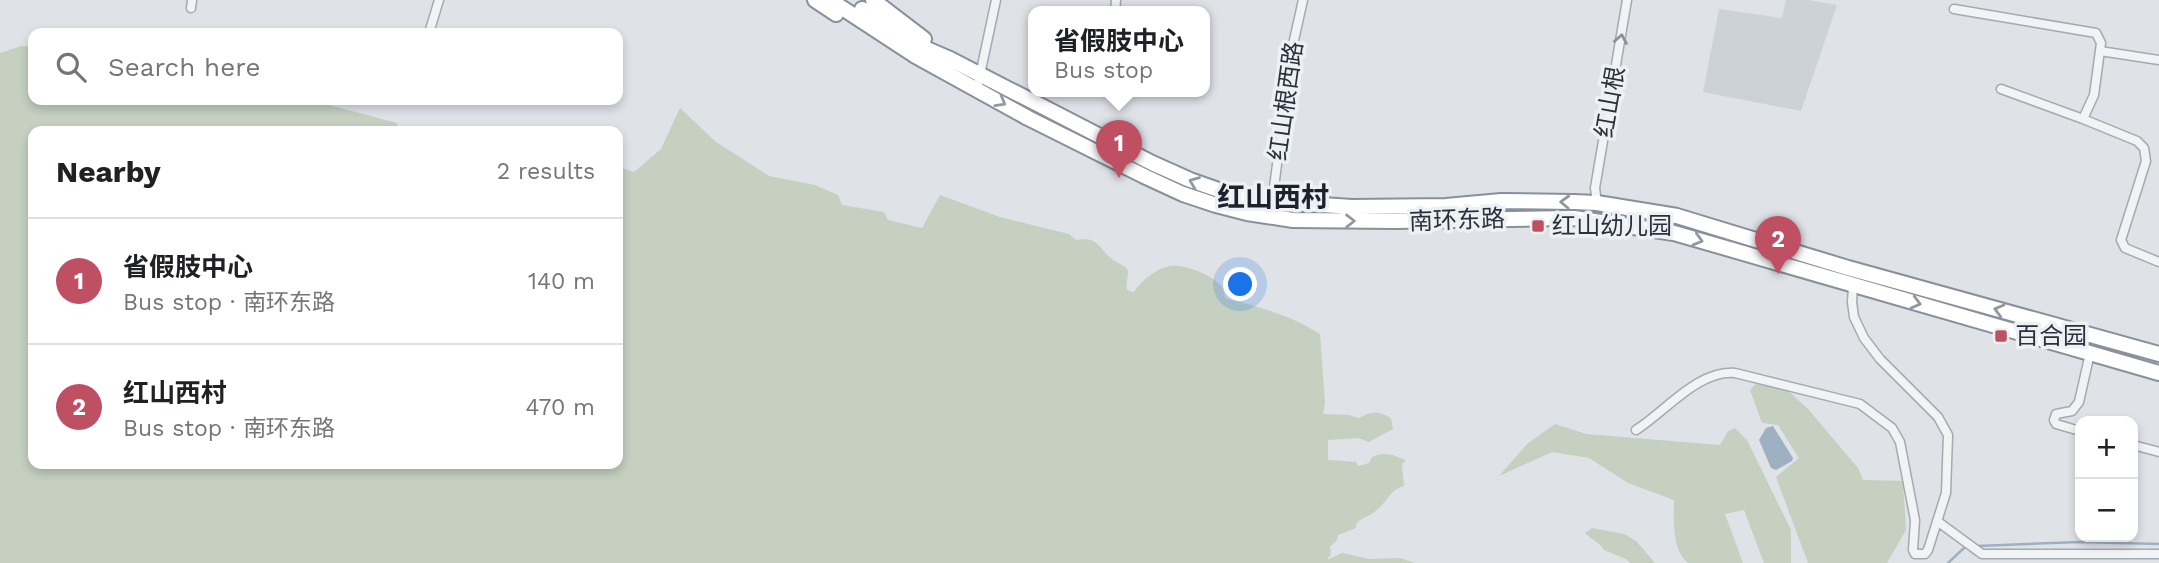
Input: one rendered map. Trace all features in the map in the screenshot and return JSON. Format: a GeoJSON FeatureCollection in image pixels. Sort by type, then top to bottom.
{"type":"FeatureCollection","features":[{"type":"Feature","properties":{"kind":"highway"},"geometry":{"type":"LineString","coordinates":[[815,0],[914,65],[946,64]]}},
{"type":"Feature","properties":{"kind":"highway","name":"南环东路"},"geometry":{"type":"LineString","coordinates":[[831,0],[918,51],[979,82],[1190,180],[1247,200],[1352,207],[1446,206],[1501,201],[1597,203],[1677,216],[1848,268],[2159,354]]}},
{"type":"Feature","properties":{"kind":"highway","name":"南环东路"},"geometry":{"type":"LineString","coordinates":[[847,0],[918,51]]}},
{"type":"Feature","properties":{"kind":"highway"},"geometry":{"type":"LineString","coordinates":[[873,0],[946,64]]}},
{"type":"Feature","properties":{"kind":"highway","name":"南环东路"},"geometry":{"type":"LineString","coordinates":[[979,82],[1028,118],[1182,194],[1247,213],[1293,220],[1344,222],[1499,218],[1595,220],[1674,233],[2159,373]]}},
{"type":"Feature","properties":{"kind":"highway"},"geometry":{"type":"LineString","coordinates":[[1595,220],[1597,203]]}},
{"type":"Feature","properties":{"kind":"street"},"geometry":{"type":"LineString","coordinates":[[431,28],[439,0]]}},
{"type":"Feature","properties":{"kind":"street"},"geometry":{"type":"LineString","coordinates":[[979,82],[996,0]]}},
{"type":"Feature","properties":{"kind":"street","name":"红山根西路"},"geometry":{"type":"LineString","coordinates":[[1272,203],[1292,49],[1303,0]]}},
{"type":"Feature","properties":{"kind":"street","name":"红山根"},"geometry":{"type":"LineString","coordinates":[[1597,203],[1595,188],[1627,0]]}},
{"type":"Feature","properties":{"kind":"street"},"geometry":{"type":"LineString","coordinates":[[1954,9],[2096,33],[2101,43],[2094,94],[2083,118]]}},
{"type":"Feature","properties":{"kind":"street"},"geometry":{"type":"LineString","coordinates":[[2100,51],[2159,60]]}},
{"type":"Feature","properties":{"kind":"street"},"geometry":{"type":"LineString","coordinates":[[2001,89],[2083,118],[2137,141],[2144,148],[2146,161],[2121,240],[2124,248],[2159,262]]}},
{"type":"Feature","properties":{"kind":"street"},"geometry":{"type":"LineString","coordinates":[[1636,430],[1651,421],[1674,400],[1721,372],[1735,373],[1860,404],[1892,428],[1900,442],[1915,520],[1915,554],[1925,554],[1946,493],[1948,435],[1938,417],[1880,359],[1864,338],[1854,317],[1853,286]]}},
{"type":"Feature","properties":{"kind":"street"},"geometry":{"type":"LineString","coordinates":[[2075,430],[2056,424],[2054,420],[2056,414],[2072,411],[2079,402],[2090,353]]}},
{"type":"Feature","properties":{"kind":"street"},"geometry":{"type":"LineString","coordinates":[[2138,446],[2159,452]]}},
{"type":"Feature","properties":{"kind":"street"},"geometry":{"type":"LineString","coordinates":[[1937,521],[1982,554],[2159,554]]}},
{"type":"Feature","properties":{"kind":"shaded area"},"geometry":{"type":"Polygon","coordinates":[[[1786,0],[1808,0],[1837,5],[1801,111],[1703,92],[1719,9],[1782,18],[1786,0]]]}},
{"type":"Feature","properties":{"kind":"green space"},"geometry":{"type":"Polygon","coordinates":[[[21,46],[28,47],[28,105],[329,105],[397,123],[397,126],[28,126],[28,469],[623,469],[623,169],[634,172],[661,149],[680,108],[716,142],[769,176],[815,185],[838,195],[842,205],[884,212],[888,220],[922,228],[940,195],[1000,217],[1098,244],[1108,256],[1127,269],[1127,290],[1134,292],[1145,279],[1160,269],[1170,266],[1183,267],[1212,278],[1222,287],[1225,298],[1262,308],[1309,327],[1320,334],[1325,403],[1323,414],[1359,418],[1378,413],[1391,418],[1393,429],[1369,442],[1358,438],[1328,440],[1328,460],[1356,462],[1358,466],[1369,463],[1372,457],[1385,454],[1406,460],[1402,464],[1404,486],[1392,492],[1375,512],[1356,524],[1356,528],[1338,535],[1330,547],[1331,554],[1327,560],[1342,553],[1369,559],[1400,558],[1415,563],[0,563],[0,53],[21,46]]]}},
{"type":"Feature","properties":{"kind":"green space"},"geometry":{"type":"Polygon","coordinates":[[[1758,382],[1787,390],[1808,409],[1858,468],[1863,480],[1903,481],[1906,530],[1887,563],[1808,563],[1776,477],[1799,458],[1778,425],[1762,423],[1750,390],[1758,382]]]}},
{"type":"Feature","properties":{"kind":"green space"},"geometry":{"type":"Polygon","coordinates":[[[1555,424],[1586,434],[1720,445],[1728,431],[1735,428],[1747,440],[1791,530],[1791,563],[1764,563],[1744,510],[1725,514],[1743,563],[1688,563],[1676,542],[1674,500],[1628,483],[1589,458],[1552,452],[1499,476],[1527,444],[1555,424]]]}},
{"type":"Feature","properties":{"kind":"green space"},"geometry":{"type":"Polygon","coordinates":[[[1592,528],[1624,534],[1636,541],[1655,563],[1630,563],[1604,550],[1585,533],[1592,528]]]}},
{"type":"Feature","properties":{"kind":"water"},"geometry":{"type":"Polygon","coordinates":[[[1773,426],[1793,458],[1776,470],[1771,468],[1759,440],[1766,428],[1773,426]]]}},
{"type":"Feature","properties":{"kind":"waterway"},"geometry":{"type":"LineString","coordinates":[[1977,546],[2080,542],[2159,544]]}},
{"type":"Feature","properties":{"kind":"waterway"},"geometry":{"type":"LineString","coordinates":[[1948,563],[1964,548],[1970,547]]}},
{"type":"Feature","properties":{"kind":"place","name":"省假肢中心"},"geometry":{"type":"Point","coordinates":[1119,178]}},
{"type":"Feature","properties":{"kind":"place","name":"红山幼儿园"},"geometry":{"type":"Point","coordinates":[1538,226]}},
{"type":"Feature","properties":{"kind":"place","name":"红山西村"},"geometry":{"type":"Point","coordinates":[1778,274]}},
{"type":"Feature","properties":{"kind":"place","name":"百合园"},"geometry":{"type":"Point","coordinates":[2001,336]}},
{"type":"Feature","properties":{"kind":"district","name":"红山西村"},"geometry":{"type":"Point","coordinates":[1273,197]}}]}
